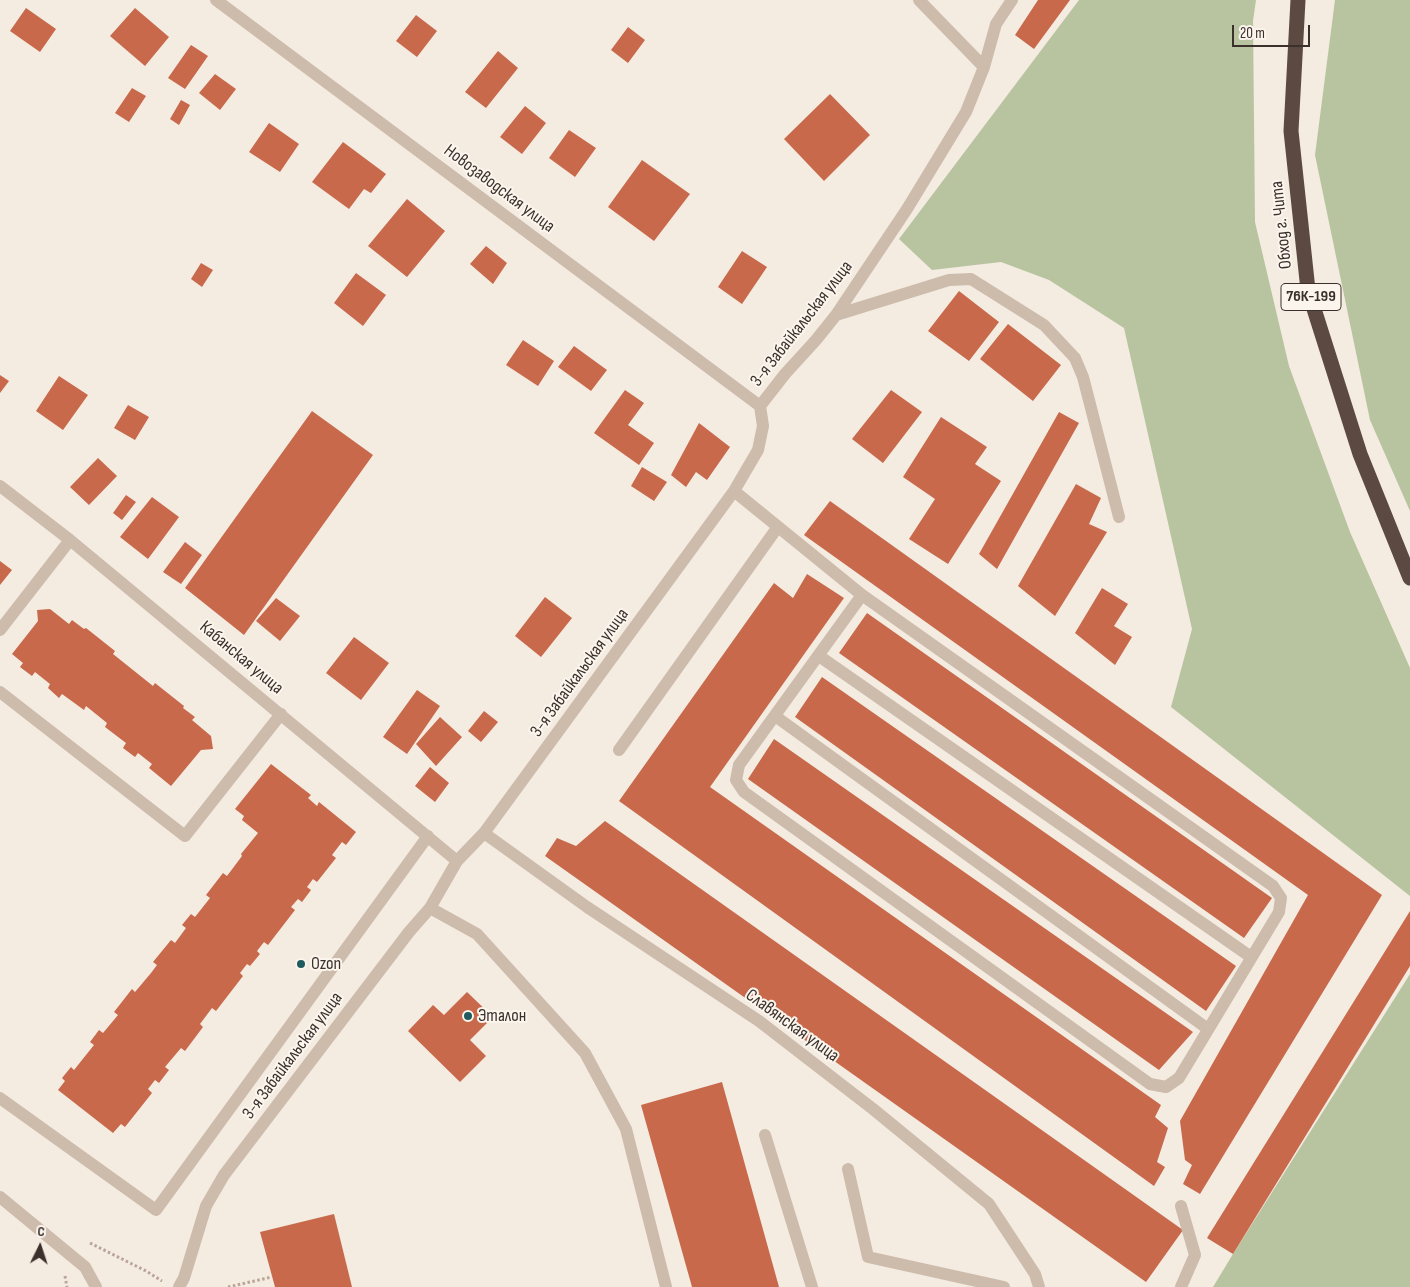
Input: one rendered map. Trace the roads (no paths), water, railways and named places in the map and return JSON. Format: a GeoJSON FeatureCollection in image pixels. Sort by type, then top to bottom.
{"type":"FeatureCollection","features":[{"type":"Feature","properties":{"kind":"highway","name":"Обход г. Чита"},"geometry":{"type":"LineString","coordinates":[[1298,0],[1291,131],[1308,290],[1360,454],[1410,578]]}},
{"type":"Feature","properties":{"kind":"street","name":"Новозаводская улица"},"geometry":{"type":"LineString","coordinates":[[216,0],[760,406]]}},
{"type":"Feature","properties":{"kind":"street"},"geometry":{"type":"LineString","coordinates":[[919,0],[984,67]]}},
{"type":"Feature","properties":{"kind":"street","name":"3-я Забайкальская улица"},"geometry":{"type":"LineString","coordinates":[[179,1287],[184,1278],[206,1206],[224,1175],[403,939],[430,908],[457,861],[484,833],[734,491],[758,450],[763,426],[760,406],[836,315],[907,208],[966,112],[984,67],[996,24],[1012,0]]}},
{"type":"Feature","properties":{"kind":"street"},"geometry":{"type":"LineString","coordinates":[[836,315],[949,280],[971,279],[1044,325],[1075,358],[1119,517]]}},
{"type":"Feature","properties":{"kind":"street","name":"Кабанская улица"},"geometry":{"type":"LineString","coordinates":[[0,486],[70,540],[457,861]]}},
{"type":"Feature","properties":{"kind":"street"},"geometry":{"type":"LineString","coordinates":[[734,491],[777,528],[862,595],[1273,886],[1281,898],[1279,912],[1178,1078],[1166,1087],[1150,1084],[744,792],[736,780],[739,765],[862,595]]}},
{"type":"Feature","properties":{"kind":"street"},"geometry":{"type":"LineString","coordinates":[[619,750],[777,528]]}},
{"type":"Feature","properties":{"kind":"street"},"geometry":{"type":"LineString","coordinates":[[0,630],[70,540]]}},
{"type":"Feature","properties":{"kind":"street"},"geometry":{"type":"LineString","coordinates":[[819,656],[1251,957]]}},
{"type":"Feature","properties":{"kind":"street"},"geometry":{"type":"LineString","coordinates":[[0,692],[185,836],[281,714]]}},
{"type":"Feature","properties":{"kind":"street"},"geometry":{"type":"LineString","coordinates":[[775,716],[1208,1029]]}},
{"type":"Feature","properties":{"kind":"street","name":"Славянская улица"},"geometry":{"type":"LineString","coordinates":[[484,833],[587,907],[759,1021],[873,1109],[989,1204],[1035,1274],[1039,1287]]}},
{"type":"Feature","properties":{"kind":"street"},"geometry":{"type":"LineString","coordinates":[[0,1098],[156,1210],[428,836]]}},
{"type":"Feature","properties":{"kind":"street"},"geometry":{"type":"LineString","coordinates":[[430,908],[477,934],[585,1053],[626,1129],[666,1287]]}},
{"type":"Feature","properties":{"kind":"street"},"geometry":{"type":"LineString","coordinates":[[765,1135],[812,1287]]}},
{"type":"Feature","properties":{"kind":"street"},"geometry":{"type":"LineString","coordinates":[[848,1169],[868,1257],[1004,1287]]}},
{"type":"Feature","properties":{"kind":"street"},"geometry":{"type":"LineString","coordinates":[[0,1197],[85,1267],[96,1287]]}},
{"type":"Feature","properties":{"kind":"street"},"geometry":{"type":"LineString","coordinates":[[1181,1206],[1195,1256],[1181,1287]]}},
{"type":"Feature","properties":{"kind":"place","name":"Ozon"},"geometry":{"type":"Point","coordinates":[301,964]}},
{"type":"Feature","properties":{"kind":"place","name":"Эталон"},"geometry":{"type":"Point","coordinates":[468,1016]}}]}
